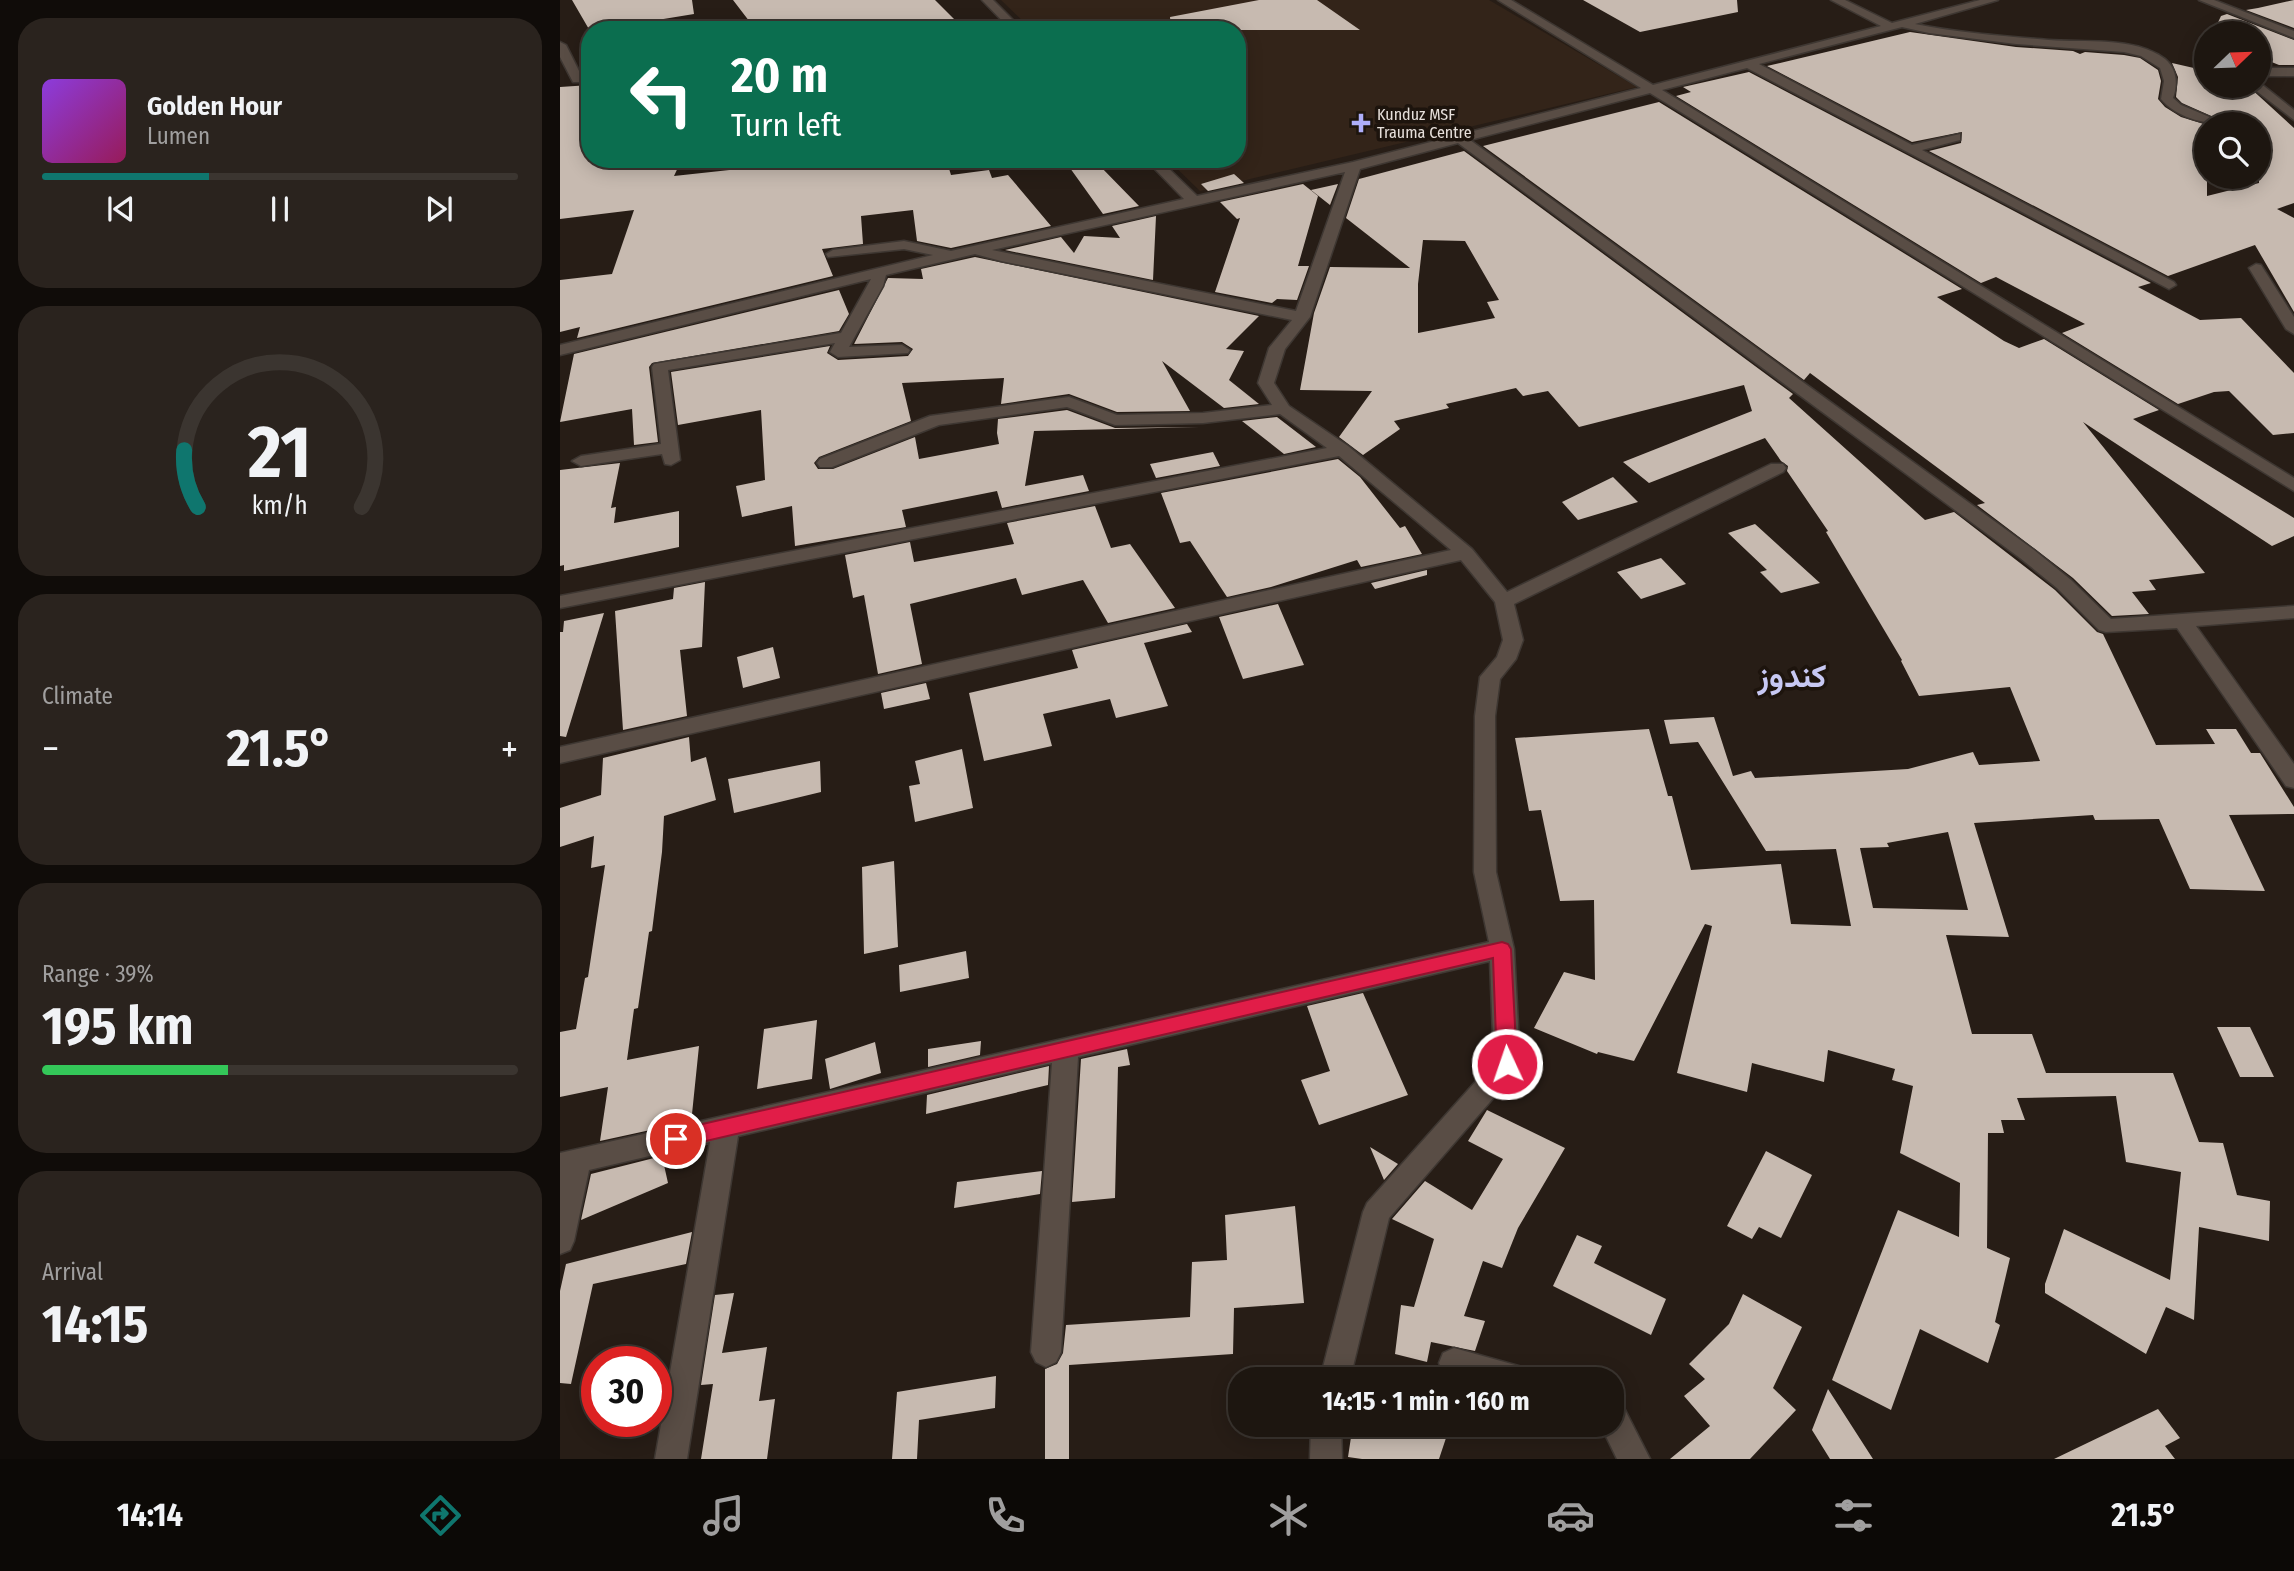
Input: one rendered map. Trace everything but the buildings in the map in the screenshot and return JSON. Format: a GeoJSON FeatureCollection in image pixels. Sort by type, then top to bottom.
{"type":"FeatureCollection","features":[{"type":"Feature","properties":{"kind":"street"},"geometry":{"type":"LineString","coordinates":[[987,0],[1009,21]]}},
{"type":"Feature","properties":{"kind":"street"},"geometry":{"type":"LineString","coordinates":[[1503,0],[1654,90],[2294,486]]}},
{"type":"Feature","properties":{"kind":"street"},"geometry":{"type":"LineString","coordinates":[[1836,0],[1895,24],[1929,30],[2071,46],[2102,46],[2142,53],[2166,66],[2172,86],[2167,99],[2177,108],[2194,114]]}},
{"type":"Feature","properties":{"kind":"street"},"geometry":{"type":"LineString","coordinates":[[560,350],[976,249],[1354,166],[1993,0]]}},
{"type":"Feature","properties":{"kind":"street"},"geometry":{"type":"LineString","coordinates":[[2204,0],[2294,35]]}},
{"type":"Feature","properties":{"kind":"street"},"geometry":{"type":"LineString","coordinates":[[560,45],[578,79],[581,79]]}},
{"type":"Feature","properties":{"kind":"street"},"geometry":{"type":"LineString","coordinates":[[1751,65],[2169,285]]}},
{"type":"Feature","properties":{"kind":"street"},"geometry":{"type":"LineString","coordinates":[[2272,72],[2294,72]]}},
{"type":"Feature","properties":{"kind":"street"},"geometry":{"type":"LineString","coordinates":[[2271,98],[2294,116]]}},
{"type":"Feature","properties":{"kind":"street"},"geometry":{"type":"LineString","coordinates":[[1911,149],[1955,137]]}},
{"type":"Feature","properties":{"kind":"street"},"geometry":{"type":"LineString","coordinates":[[1459,138],[2027,554],[2064,584],[2106,626],[2294,612]]}},
{"type":"Feature","properties":{"kind":"street"},"geometry":{"type":"LineString","coordinates":[[1338,1367],[1377,1212],[1507,1064],[1502,949],[1485,872],[1485,716],[1490,677],[1506,659],[1513,640],[1504,601],[1465,553],[1342,450],[1283,408],[1266,383],[1278,348],[1302,317],[1354,166]]}},
{"type":"Feature","properties":{"kind":"street"},"geometry":{"type":"LineString","coordinates":[[1160,168],[1194,201]]}},
{"type":"Feature","properties":{"kind":"street"},"geometry":{"type":"LineString","coordinates":[[833,254],[904,245],[953,255]]}},
{"type":"Feature","properties":{"kind":"street"},"geometry":{"type":"LineString","coordinates":[[976,249],[1001,257],[1302,317]]}},
{"type":"Feature","properties":{"kind":"street"},"geometry":{"type":"LineString","coordinates":[[2256,268],[2294,329]]}},
{"type":"Feature","properties":{"kind":"street"},"geometry":{"type":"LineString","coordinates":[[880,272],[876,286],[838,352],[902,350]]}},
{"type":"Feature","properties":{"kind":"street"},"geometry":{"type":"LineString","coordinates":[[581,461],[670,454],[660,367],[845,337]]}},
{"type":"Feature","properties":{"kind":"street"},"geometry":{"type":"LineString","coordinates":[[826,463],[936,420],[1069,402],[1115,419],[1203,418],[1283,408]]}},
{"type":"Feature","properties":{"kind":"street"},"geometry":{"type":"LineString","coordinates":[[560,602],[1342,450]]}},
{"type":"Feature","properties":{"kind":"street"},"geometry":{"type":"LineString","coordinates":[[1504,601],[1777,468]]}},
{"type":"Feature","properties":{"kind":"street"},"geometry":{"type":"LineString","coordinates":[[560,755],[1465,553]]}},
{"type":"Feature","properties":{"kind":"street"},"geometry":{"type":"LineString","coordinates":[[2182,621],[2294,780]]}},
{"type":"Feature","properties":{"kind":"street"},"geometry":{"type":"LineString","coordinates":[[560,1241],[568,1163],[1502,949]]}},
{"type":"Feature","properties":{"kind":"street"},"geometry":{"type":"LineString","coordinates":[[1046,1352],[1066,1049]]}},
{"type":"Feature","properties":{"kind":"street"},"geometry":{"type":"LineString","coordinates":[[671,1459],[726,1127]]}},
{"type":"Feature","properties":{"kind":"street"},"geometry":{"type":"LineString","coordinates":[[1454,1363],[1470,1367]]}},
{"type":"Feature","properties":{"kind":"street"},"geometry":{"type":"LineString","coordinates":[[1326,1437],[1326,1459]]}},
{"type":"Feature","properties":{"kind":"street"},"geometry":{"type":"LineString","coordinates":[[1622,1437],[1634,1459]]}},
{"type":"Feature","properties":{"kind":"shaded area","name":"Kunduz MSF Trauma Centre"},"geometry":{"type":"Polygon","coordinates":[[[1001,0],[1489,0],[1637,87],[1200,191],[1176,168],[1246,168],[1246,21],[1023,21],[1001,0]]]}},
{"type":"Feature","properties":{"kind":"place","name":"Kunduz MSF Trauma Centre"},"geometry":{"type":"Point","coordinates":[1361,123]}},
{"type":"Feature","properties":{"kind":"district","name":"کندوز"},"geometry":{"type":"Point","coordinates":[1792,676]}},
{"type":"Feature","properties":{"kind":"route"},"geometry":{"type":"LineString","coordinates":[[676,1139],[1502,949],[1507,1064]]}}]}
